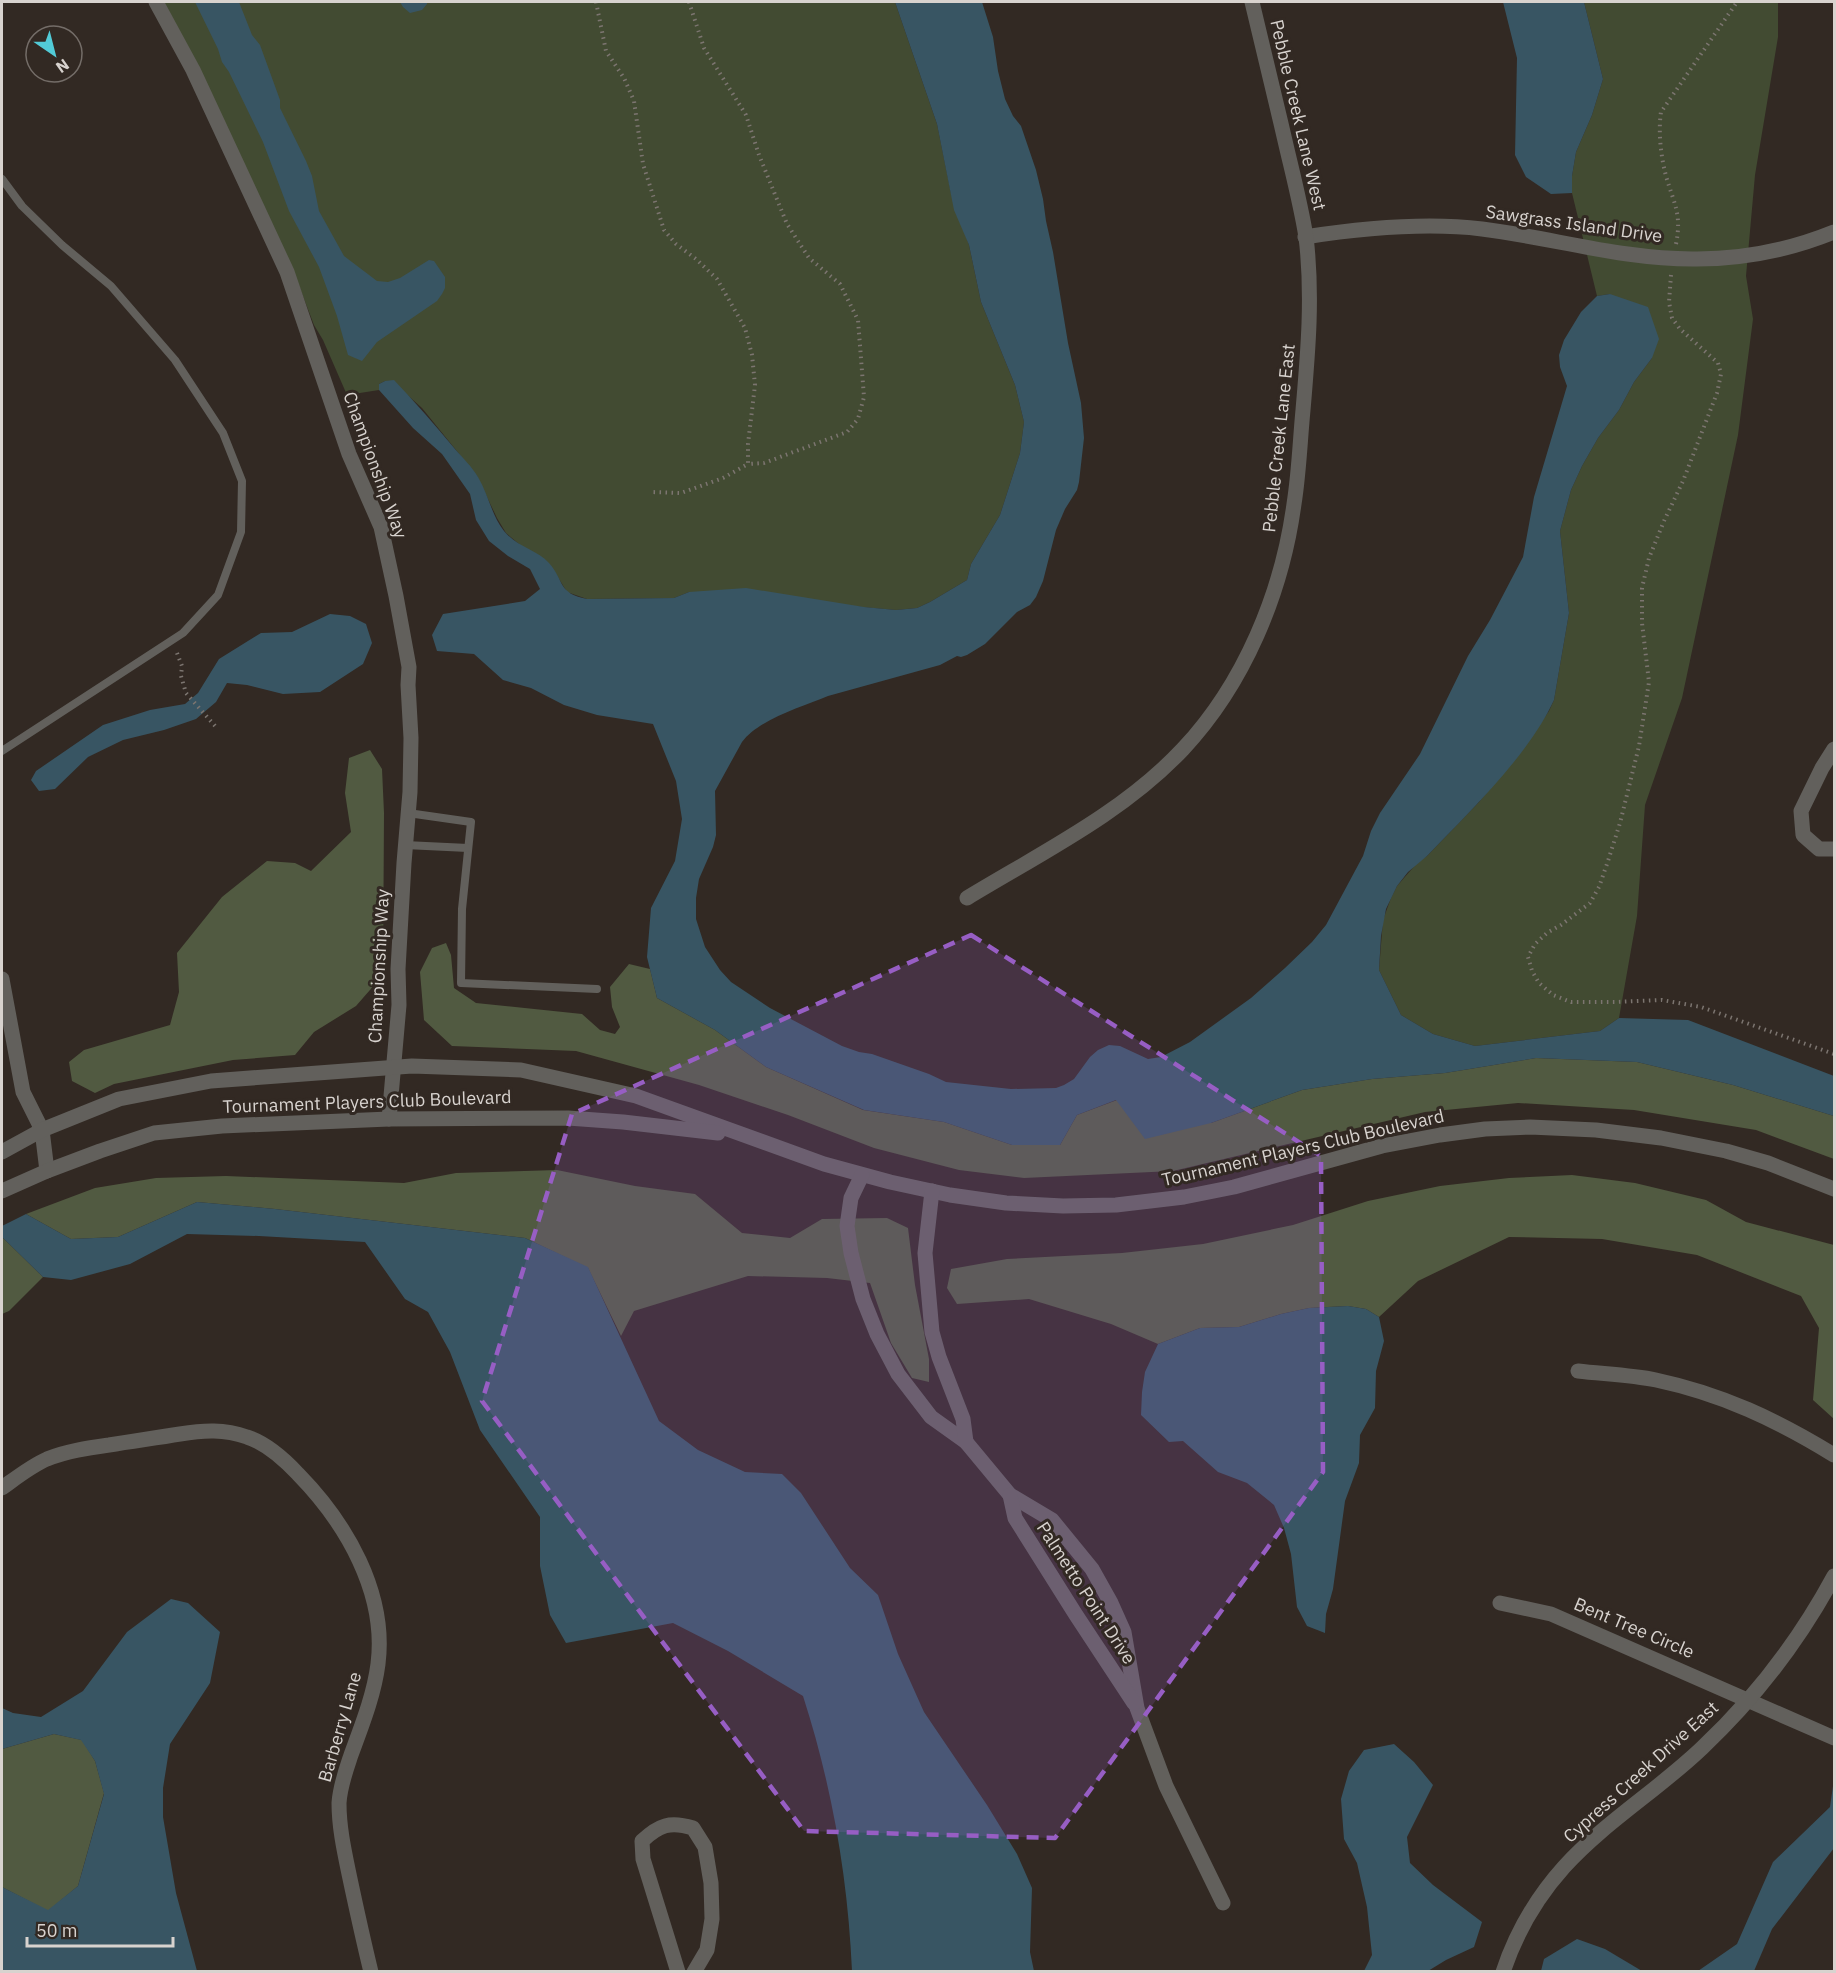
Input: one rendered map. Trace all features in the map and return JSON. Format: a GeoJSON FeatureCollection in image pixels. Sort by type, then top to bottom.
{"type":"FeatureCollection","features":[{"type":"Feature","properties":{"kind":"street","name":"Championship Way"},"geometry":{"type":"LineString","coordinates":[[156,2],[193,70],[287,272],[349,454],[381,527],[409,667],[411,738],[398,969],[399,1005],[389,1119]]}},
{"type":"Feature","properties":{"kind":"street","name":"Pebble Creek Lane West"},"geometry":{"type":"LineString","coordinates":[[1252,2],[1301,210],[1305,237]]}},
{"type":"Feature","properties":{"kind":"street","name":"Sawgrass Island Drive"},"geometry":{"type":"LineString","coordinates":[[1305,237],[1340,232],[1440,226],[1481,229],[1642,255],[1696,259],[1768,252],[1834,232]]}},
{"type":"Feature","properties":{"kind":"street","name":"Pebble Creek Lane East"},"geometry":{"type":"LineString","coordinates":[[967,898],[1107,813],[1148,783],[1183,749],[1214,711],[1243,664],[1276,587],[1287,546],[1294,505],[1310,312],[1305,237]]}},
{"type":"Feature","properties":{"kind":"street"},"geometry":{"type":"LineString","coordinates":[[1834,749],[1801,811],[1803,835],[1819,849],[1834,849]]}},
{"type":"Feature","properties":{"kind":"street"},"geometry":{"type":"LineString","coordinates":[[2,980],[23,1092],[42,1130],[47,1171]]}},
{"type":"Feature","properties":{"kind":"street","name":"Tournament Players Club Boulevard"},"geometry":{"type":"LineString","coordinates":[[2,1152],[42,1130],[119,1099],[211,1081],[412,1066],[521,1070],[636,1096],[745,1137],[862,1175],[933,1191],[1006,1203],[1063,1206],[1116,1205],[1184,1197],[1234,1187],[1382,1146],[1485,1129],[1530,1127],[1596,1130],[1704,1146],[1768,1163],[1834,1189]]}},
{"type":"Feature","properties":{"kind":"street","name":"Tournament Players Club Boulevard"},"geometry":{"type":"LineString","coordinates":[[2,1191],[100,1151],[154,1134],[222,1126],[389,1119],[568,1118],[623,1122],[745,1137]]}},
{"type":"Feature","properties":{"kind":"street","name":"Palmetto Point Drive"},"geometry":{"type":"LineString","coordinates":[[862,1175],[851,1198],[847,1226],[851,1253],[863,1299],[877,1334],[898,1374],[931,1417],[966,1442],[1010,1495],[1052,1520],[1092,1569],[1124,1632],[1137,1708],[1166,1786],[1223,1903]]}},
{"type":"Feature","properties":{"kind":"street","name":"Palmetto Point Drive"},"geometry":{"type":"LineString","coordinates":[[933,1191],[925,1253],[932,1332],[963,1419],[966,1442]]}},
{"type":"Feature","properties":{"kind":"street"},"geometry":{"type":"LineString","coordinates":[[1578,1371],[1655,1380],[1713,1395],[1742,1405],[1791,1429],[1834,1455]]}},
{"type":"Feature","properties":{"kind":"street","name":"Barberry Lane"},"geometry":{"type":"LineString","coordinates":[[2,1488],[45,1460],[67,1452],[202,1430],[226,1431],[249,1438],[277,1455],[315,1491],[343,1529],[369,1586],[377,1614],[378,1664],[369,1703],[344,1775],[339,1807],[339,1823],[371,1971]]}},
{"type":"Feature","properties":{"kind":"street","name":"Palmetto Point Drive"},"geometry":{"type":"LineString","coordinates":[[1010,1495],[1015,1518],[1137,1708]]}},
{"type":"Feature","properties":{"kind":"street","name":"Cypress Creek Drive East"},"geometry":{"type":"LineString","coordinates":[[1503,1971],[1525,1921],[1565,1866],[1601,1832],[1702,1748],[1749,1700],[1793,1641],[1834,1576]]}},
{"type":"Feature","properties":{"kind":"street","name":"Bent Tree Circle"},"geometry":{"type":"LineString","coordinates":[[1500,1603],[1551,1614],[1834,1738]]}},
{"type":"Feature","properties":{"kind":"street"},"geometry":{"type":"LineString","coordinates":[[678,1971],[643,1859],[642,1840],[655,1829],[681,1824],[693,1828],[705,1847],[711,1883],[712,1919],[707,1950],[694,1971]]}},
{"type":"Feature","properties":{"kind":"lane"},"geometry":{"type":"LineString","coordinates":[[2,179],[22,206],[62,245],[111,286],[175,360],[223,433],[242,481],[241,532],[218,595],[183,633],[2,751]]}},
{"type":"Feature","properties":{"kind":"lane"},"geometry":{"type":"LineString","coordinates":[[408,813],[471,822],[462,909],[461,982],[597,989]]}},
{"type":"Feature","properties":{"kind":"lane"},"geometry":{"type":"LineString","coordinates":[[405,845],[468,848]]}},
{"type":"Feature","properties":{"kind":"path"},"geometry":{"type":"LineString","coordinates":[[596,2],[606,51],[624,78],[634,101],[643,164],[664,230],[676,244],[717,279],[745,328],[752,355],[755,385],[748,464]]}},
{"type":"Feature","properties":{"kind":"path"},"geometry":{"type":"LineString","coordinates":[[651,492],[681,493],[723,478],[748,464],[764,463],[847,432],[858,419],[864,397],[858,320],[840,284],[809,258],[787,224],[759,155],[746,115],[704,48],[689,2]]}},
{"type":"Feature","properties":{"kind":"path"},"geometry":{"type":"LineString","coordinates":[[1737,2],[1661,112],[1659,124],[1666,175],[1676,203],[1679,224],[1669,302],[1672,318],[1680,329],[1718,363],[1721,374],[1717,393],[1683,481],[1653,549],[1642,588],[1642,623],[1649,682],[1639,746],[1608,861],[1599,887],[1590,903],[1561,925],[1546,933],[1535,944],[1528,957],[1539,983],[1553,995],[1570,1002],[1662,1000],[1701,1007],[1834,1054]]}},
{"type":"Feature","properties":{"kind":"path"},"geometry":{"type":"LineString","coordinates":[[176,652],[182,666],[181,676],[186,693],[216,727]]}},
{"type":"Feature","properties":{"kind":"highlighted area"},"geometry":{"type":"Polygon","coordinates":[[[971,935],[1321,1156],[1323,1472],[1055,1838],[804,1831],[482,1401],[572,1114],[971,935]]]}},
{"type":"Feature","properties":{"kind":"green space"},"geometry":{"type":"Polygon","coordinates":[[[156,2],[895,2],[937,124],[951,193],[969,245],[981,302],[1015,385],[1024,422],[1020,453],[1000,515],[971,564],[967,580],[917,608],[896,610],[689,592],[674,598],[587,599],[567,592],[556,574],[541,557],[526,550],[506,533],[477,476],[422,408],[404,392],[385,381],[379,384],[379,390],[347,395],[314,325],[293,270],[156,2]]]}},
{"type":"Feature","properties":{"kind":"green space"},"geometry":{"type":"Polygon","coordinates":[[[1584,2],[1778,2],[1778,37],[1755,175],[1746,276],[1753,319],[1738,435],[1682,698],[1645,805],[1637,916],[1619,1018],[1600,1031],[1475,1046],[1433,1034],[1401,1015],[1379,970],[1383,920],[1397,886],[1479,802],[1520,752],[1549,711],[1554,700],[1569,613],[1560,531],[1571,490],[1598,438],[1652,358],[1610,294],[1597,296],[1572,193],[1576,152],[1592,115],[1603,79],[1584,2]]]}},
{"type":"Feature","properties":{"kind":"green space"},"geometry":{"type":"Polygon","coordinates":[[[370,750],[382,769],[383,975],[356,1006],[314,1032],[295,1055],[233,1060],[114,1084],[95,1093],[72,1081],[69,1062],[84,1050],[170,1025],[179,992],[177,953],[222,897],[267,861],[295,863],[311,871],[351,832],[345,793],[349,758],[370,750]]]}},
{"type":"Feature","properties":{"kind":"green space"},"geometry":{"type":"Polygon","coordinates":[[[446,943],[451,955],[454,988],[476,1003],[582,1014],[600,1030],[615,1034],[620,1027],[612,1007],[610,987],[629,964],[650,969],[657,998],[715,1030],[766,1067],[863,1110],[944,1122],[1012,1145],[1060,1145],[1077,1115],[1117,1100],[1211,1123],[1302,1090],[1372,1079],[1445,1073],[1536,1058],[1637,1062],[1733,1085],[1834,1116],[1834,1159],[1756,1130],[1634,1110],[1518,1103],[1425,1112],[1173,1171],[1024,1178],[959,1170],[874,1148],[788,1115],[699,1085],[576,1051],[452,1046],[424,1020],[420,972],[432,948],[446,943]]]}},
{"type":"Feature","properties":{"kind":"green space"},"geometry":{"type":"Polygon","coordinates":[[[557,1170],[635,1186],[695,1194],[742,1233],[790,1238],[822,1219],[887,1218],[908,1228],[915,1285],[929,1359],[929,1382],[912,1378],[891,1343],[870,1283],[827,1278],[748,1276],[634,1311],[621,1336],[588,1268],[525,1238],[197,1202],[118,1237],[71,1239],[26,1214],[95,1188],[156,1178],[226,1176],[404,1183],[456,1173],[557,1170]]]}},
{"type":"Feature","properties":{"kind":"green space"},"geometry":{"type":"Polygon","coordinates":[[[1572,1175],[1635,1183],[1706,1200],[1746,1222],[1834,1245],[1834,1419],[1813,1400],[1819,1328],[1801,1296],[1697,1255],[1602,1239],[1509,1237],[1418,1281],[1379,1317],[1366,1309],[1348,1306],[1309,1308],[1239,1327],[1200,1328],[1158,1344],[1111,1324],[1029,1299],[957,1304],[947,1288],[951,1269],[1007,1259],[1122,1253],[1203,1244],[1293,1225],[1368,1201],[1440,1186],[1509,1178],[1572,1175]]]}},
{"type":"Feature","properties":{"kind":"green space"},"geometry":{"type":"Polygon","coordinates":[[[2,1237],[43,1277],[9,1311],[2,1314],[2,1237]]]}},
{"type":"Feature","properties":{"kind":"green space"},"geometry":{"type":"Polygon","coordinates":[[[54,1734],[82,1740],[95,1761],[104,1793],[78,1886],[48,1911],[2,1887],[2,1749],[54,1734]]]}},
{"type":"Feature","properties":{"kind":"water"},"geometry":{"type":"Polygon","coordinates":[[[195,2],[239,2],[252,35],[260,45],[280,100],[280,108],[312,176],[319,211],[344,256],[377,281],[388,282],[400,278],[429,260],[434,261],[445,277],[445,288],[437,301],[377,342],[362,361],[348,355],[319,267],[289,211],[263,142],[222,62],[195,2]]]}},
{"type":"Feature","properties":{"kind":"water"},"geometry":{"type":"Polygon","coordinates":[[[400,2],[427,2],[427,4],[422,10],[410,13],[400,2]]]}},
{"type":"Feature","properties":{"kind":"water"},"geometry":{"type":"Polygon","coordinates":[[[895,2],[982,2],[993,37],[1005,99],[1021,126],[1043,199],[1081,403],[1084,438],[1079,482],[1056,530],[1043,581],[1036,597],[1030,605],[1017,612],[985,644],[967,655],[957,656],[940,665],[828,696],[794,709],[770,720],[742,742],[715,791],[716,835],[699,879],[696,898],[696,919],[705,947],[720,970],[731,982],[770,1008],[842,1046],[872,1054],[946,1082],[1011,1089],[1056,1088],[1064,1085],[1074,1079],[1090,1057],[1109,1045],[1120,1046],[1148,1059],[1161,1057],[1190,1042],[1251,998],[1312,942],[1326,925],[1363,856],[1380,813],[1420,754],[1468,656],[1523,557],[1534,497],[1567,386],[1560,367],[1559,355],[1564,340],[1581,312],[1597,296],[1610,294],[1648,307],[1659,339],[1652,358],[1598,438],[1571,490],[1560,531],[1569,613],[1554,700],[1543,721],[1514,762],[1479,802],[1427,856],[1408,872],[1397,886],[1386,909],[1381,936],[1379,970],[1401,1015],[1433,1034],[1475,1046],[1600,1031],[1619,1018],[1688,1020],[1834,1076],[1834,1116],[1733,1085],[1637,1062],[1536,1058],[1445,1073],[1372,1079],[1302,1090],[1211,1123],[1145,1139],[1116,1100],[1077,1115],[1060,1145],[1012,1145],[944,1122],[864,1110],[766,1067],[715,1030],[657,998],[647,957],[651,908],[675,861],[682,819],[676,781],[653,724],[597,715],[564,705],[531,688],[503,680],[474,654],[437,651],[432,635],[443,614],[525,601],[540,589],[530,569],[489,541],[476,520],[470,494],[442,454],[413,428],[379,390],[379,384],[394,380],[402,388],[476,473],[496,519],[504,531],[549,563],[566,590],[577,596],[587,599],[674,598],[689,592],[746,588],[896,610],[917,608],[967,580],[971,564],[1000,515],[1020,453],[1024,422],[1015,385],[981,302],[969,245],[954,210],[937,124],[895,2]]]}},
{"type":"Feature","properties":{"kind":"water"},"geometry":{"type":"Polygon","coordinates":[[[1503,2],[1584,2],[1603,79],[1592,115],[1576,152],[1572,193],[1551,194],[1526,177],[1515,155],[1517,58],[1503,2]]]}},
{"type":"Feature","properties":{"kind":"water"},"geometry":{"type":"Polygon","coordinates":[[[330,614],[350,616],[366,624],[372,643],[363,664],[320,692],[283,694],[247,685],[227,683],[216,702],[196,719],[123,740],[88,757],[55,789],[39,791],[31,780],[36,771],[103,725],[150,710],[185,704],[198,693],[219,659],[261,633],[292,632],[330,614]]]}},
{"type":"Feature","properties":{"kind":"water"},"geometry":{"type":"Polygon","coordinates":[[[197,1202],[525,1238],[588,1267],[659,1421],[698,1450],[745,1472],[782,1474],[801,1493],[850,1568],[878,1595],[898,1654],[924,1712],[987,1805],[1017,1854],[1032,1888],[1030,1952],[1034,1971],[852,1971],[847,1901],[837,1832],[822,1764],[803,1696],[728,1651],[673,1623],[566,1643],[550,1615],[540,1566],[540,1517],[480,1430],[450,1352],[428,1312],[405,1299],[365,1242],[187,1234],[130,1264],[71,1280],[43,1277],[2,1237],[2,1226],[26,1214],[71,1239],[118,1237],[197,1202]]]}},
{"type":"Feature","properties":{"kind":"water"},"geometry":{"type":"Polygon","coordinates":[[[1348,1306],[1366,1309],[1379,1317],[1384,1341],[1376,1371],[1375,1408],[1360,1435],[1359,1463],[1345,1501],[1333,1589],[1326,1614],[1325,1633],[1307,1626],[1297,1607],[1291,1554],[1284,1528],[1274,1505],[1247,1483],[1218,1472],[1183,1441],[1169,1442],[1141,1415],[1142,1392],[1145,1372],[1158,1344],[1200,1328],[1239,1327],[1309,1308],[1348,1306]]]}},
{"type":"Feature","properties":{"kind":"water"},"geometry":{"type":"Polygon","coordinates":[[[171,1599],[188,1603],[220,1632],[210,1683],[170,1744],[163,1788],[163,1817],[176,1893],[197,1971],[2,1971],[2,1887],[48,1910],[78,1886],[104,1794],[95,1761],[81,1740],[54,1734],[2,1749],[2,1708],[13,1713],[41,1717],[83,1691],[127,1632],[171,1599]]]}},
{"type":"Feature","properties":{"kind":"water"},"geometry":{"type":"Polygon","coordinates":[[[1394,1744],[1414,1762],[1433,1785],[1407,1837],[1410,1863],[1433,1885],[1482,1922],[1474,1947],[1428,1971],[1364,1971],[1372,1955],[1367,1907],[1357,1863],[1344,1839],[1341,1799],[1349,1771],[1364,1750],[1394,1744]]]}},
{"type":"Feature","properties":{"kind":"water"},"geometry":{"type":"Polygon","coordinates":[[[1834,1779],[1834,1848],[1772,1929],[1754,1971],[1698,1971],[1737,1944],[1773,1862],[1830,1807],[1834,1779]]]}},
{"type":"Feature","properties":{"kind":"water"},"geometry":{"type":"Polygon","coordinates":[[[1577,1939],[1605,1949],[1642,1971],[1541,1971],[1544,1959],[1577,1939]]]}}]}
